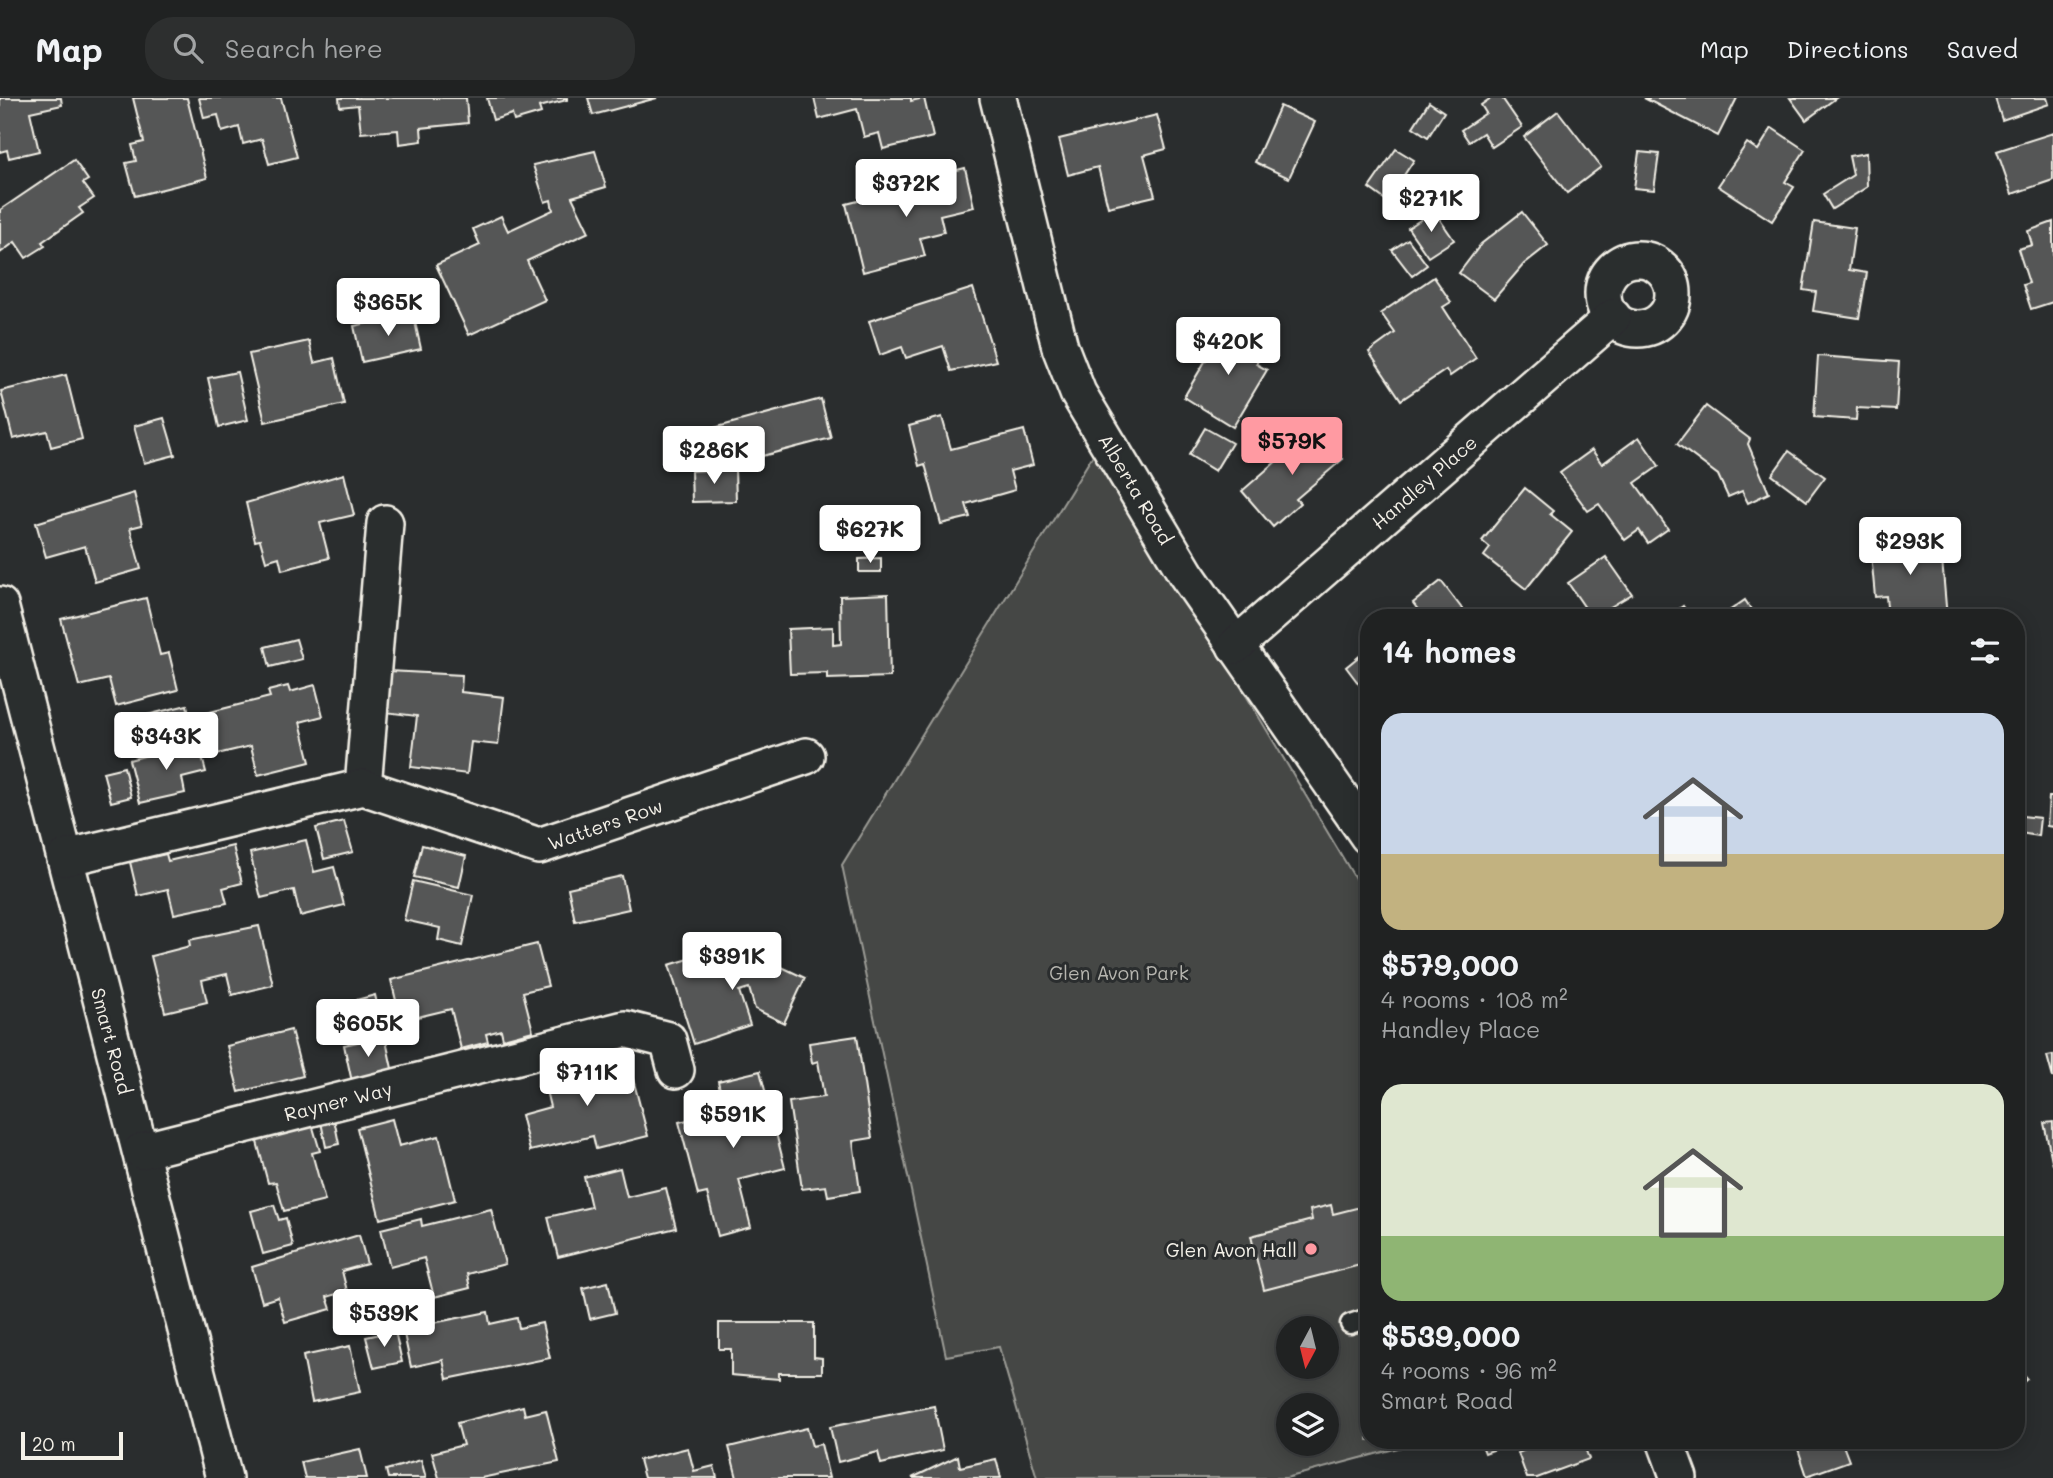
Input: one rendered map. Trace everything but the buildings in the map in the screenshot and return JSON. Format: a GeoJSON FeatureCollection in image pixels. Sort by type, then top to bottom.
{"type":"FeatureCollection","features":[{"type":"Feature","properties":{"kind":"street","name":"Alberta Road"},"geometry":{"type":"LineString","coordinates":[[998,98],[1060,347],[1078,393],[1186,574],[1360,825]]}},
{"type":"Feature","properties":{"kind":"street","name":"Handley Place"},"geometry":{"type":"LineString","coordinates":[[1235,646],[1613,317]]}},
{"type":"Feature","properties":{"kind":"street"},"geometry":{"type":"LineString","coordinates":[[65,858],[363,787],[385,523]]}},
{"type":"Feature","properties":{"kind":"street","name":"Smart Road"},"geometry":{"type":"LineString","coordinates":[[0,605],[223,1478]]}},
{"type":"Feature","properties":{"kind":"street","name":"Watters Row"},"geometry":{"type":"LineString","coordinates":[[363,787],[538,846],[806,756]]}},
{"type":"Feature","properties":{"kind":"street","name":"Rayner Way"},"geometry":{"type":"LineString","coordinates":[[141,1151],[625,1029],[668,1040],[676,1070]]}},
{"type":"Feature","properties":{"kind":"street"},"geometry":{"type":"LineString","coordinates":[[1668,1449],[1679,1478]]}},
{"type":"Feature","properties":{"kind":"lane"},"geometry":{"type":"LineString","coordinates":[[1350,1324],[1360,1321]]}},
{"type":"Feature","properties":{"kind":"green space","name":"Glen Avon Park"},"geometry":{"type":"Polygon","coordinates":[[[1098,447],[1360,887],[1360,1449],[1394,1449],[1286,1478],[1037,1478],[999,1347],[946,1356],[842,865],[1098,447]]]}},
{"type":"Feature","properties":{"kind":"place","name":"Glen Avon Hall"},"geometry":{"type":"Point","coordinates":[1311,1249]}}]}
